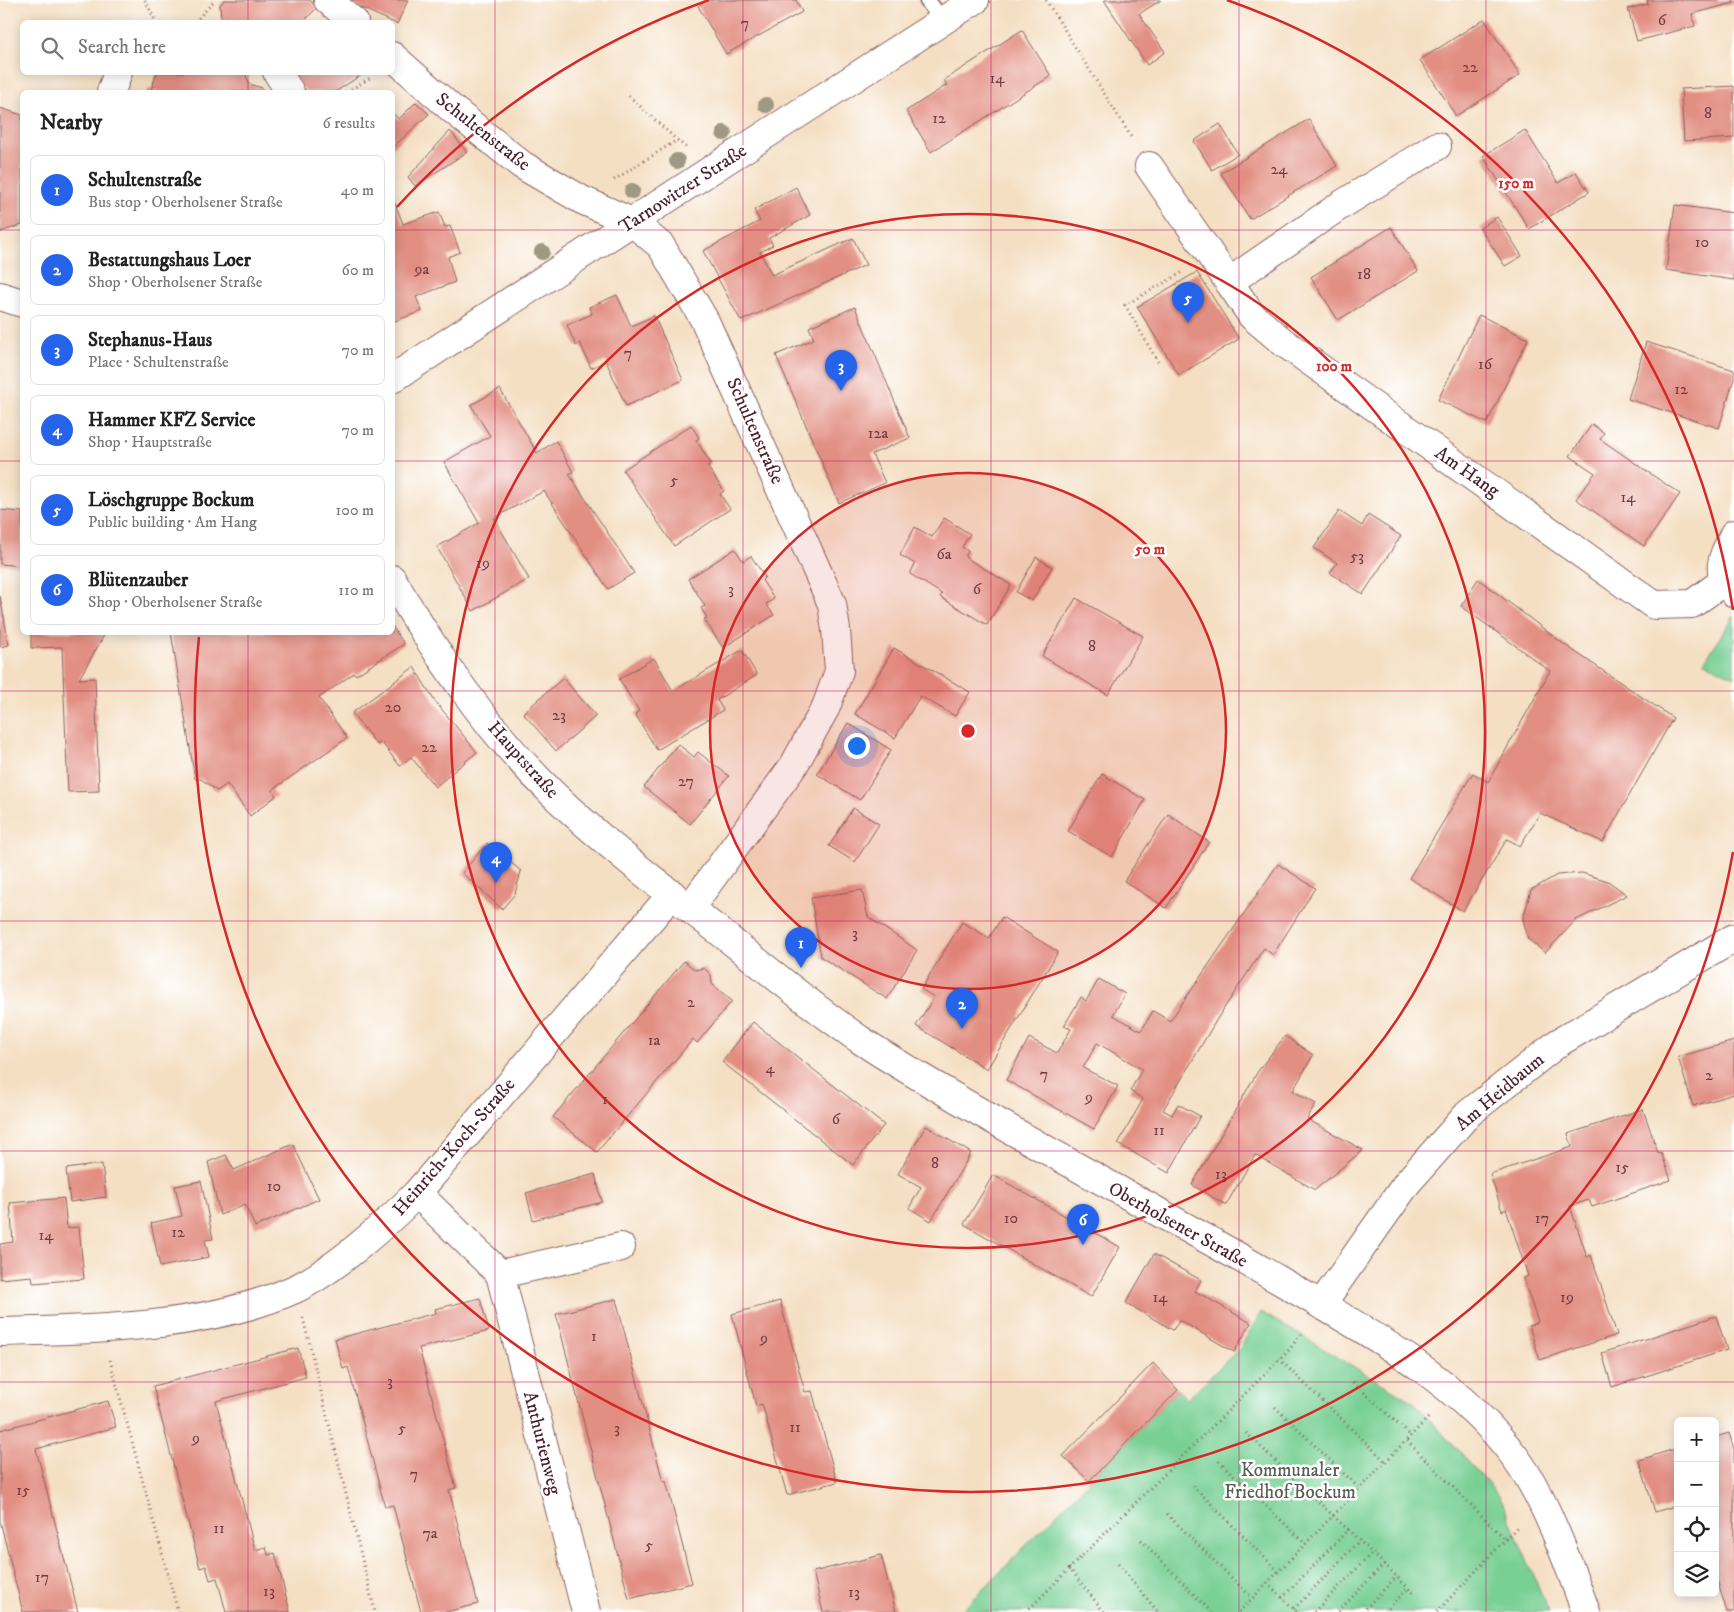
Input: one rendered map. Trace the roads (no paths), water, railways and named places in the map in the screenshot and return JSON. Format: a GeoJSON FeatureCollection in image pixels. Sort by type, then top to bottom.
{"type":"FeatureCollection","features":[{"type":"Feature","properties":{"kind":"street"},"geometry":{"type":"LineString","coordinates":[[328,0],[352,20]]}},
{"type":"Feature","properties":{"kind":"street","name":"Tarnowitzer Straße"},"geometry":{"type":"LineString","coordinates":[[395,377],[711,170],[935,10],[975,0]]}},
{"type":"Feature","properties":{"kind":"street","name":"Schultenstraße"},"geometry":{"type":"LineString","coordinates":[[395,72],[452,109],[522,165],[582,200],[632,222],[661,246],[705,321],[832,604],[836,630],[838,671],[826,707],[794,765],[681,901]]}},
{"type":"Feature","properties":{"kind":"street"},"geometry":{"type":"LineString","coordinates":[[112,90],[117,75]]}},
{"type":"Feature","properties":{"kind":"street"},"geometry":{"type":"LineString","coordinates":[[279,75],[289,90]]}},
{"type":"Feature","properties":{"kind":"street"},"geometry":{"type":"LineString","coordinates":[[1229,282],[1341,205],[1437,146]]}},
{"type":"Feature","properties":{"kind":"street","name":"Am Hang"},"geometry":{"type":"LineString","coordinates":[[1149,166],[1252,316],[1283,342],[1654,605],[1692,604],[1729,587],[1721,571],[1723,558],[1734,534]]}},
{"type":"Feature","properties":{"kind":"street"},"geometry":{"type":"LineString","coordinates":[[0,296],[20,302]]}},
{"type":"Feature","properties":{"kind":"street","name":"Hauptstraße"},"geometry":{"type":"LineString","coordinates":[[395,584],[442,660],[514,752],[550,792],[605,841],[681,901]]}},
{"type":"Feature","properties":{"kind":"street","name":"Heinrich-Koch-Straße"},"geometry":{"type":"LineString","coordinates":[[0,1332],[102,1330],[195,1317],[255,1303],[296,1289],[332,1266],[388,1222],[417,1193],[681,901]]}},
{"type":"Feature","properties":{"kind":"street","name":"Oberholsener Straße"},"geometry":{"type":"LineString","coordinates":[[681,901],[861,1041],[1094,1178],[1322,1305],[1391,1346],[1453,1392],[1482,1419],[1515,1457],[1541,1502],[1586,1612]]}},
{"type":"Feature","properties":{"kind":"street","name":"Am Heidbaum"},"geometry":{"type":"LineString","coordinates":[[1322,1305],[1407,1183],[1468,1114],[1558,1043],[1734,938]]}},
{"type":"Feature","properties":{"kind":"street"},"geometry":{"type":"LineString","coordinates":[[417,1193],[500,1274],[621,1246]]}},
{"type":"Feature","properties":{"kind":"street","name":"Anthurienweg"},"geometry":{"type":"LineString","coordinates":[[500,1274],[586,1612]]}},
{"type":"Feature","properties":{"kind":"place","name":"Löschgruppe Bockum"},"geometry":{"type":"Point","coordinates":[1188,323]}},
{"type":"Feature","properties":{"kind":"place","name":"Stephanus-Haus"},"geometry":{"type":"Point","coordinates":[841,391]}},
{"type":"Feature","properties":{"kind":"place","name":"Hammer KFZ Service"},"geometry":{"type":"Point","coordinates":[496,883]}},
{"type":"Feature","properties":{"kind":"place","name":"Schultenstraße"},"geometry":{"type":"Point","coordinates":[801,968]}},
{"type":"Feature","properties":{"kind":"place","name":"Bestattungshaus Loer"},"geometry":{"type":"Point","coordinates":[962,1029]}},
{"type":"Feature","properties":{"kind":"place","name":"Blütenzauber"},"geometry":{"type":"Point","coordinates":[1083,1245]}},
{"type":"Feature","properties":{"kind":"park label","name":"Kommunaler Friedhof Bockum"},"geometry":{"type":"Point","coordinates":[1290,1481]}}]}
